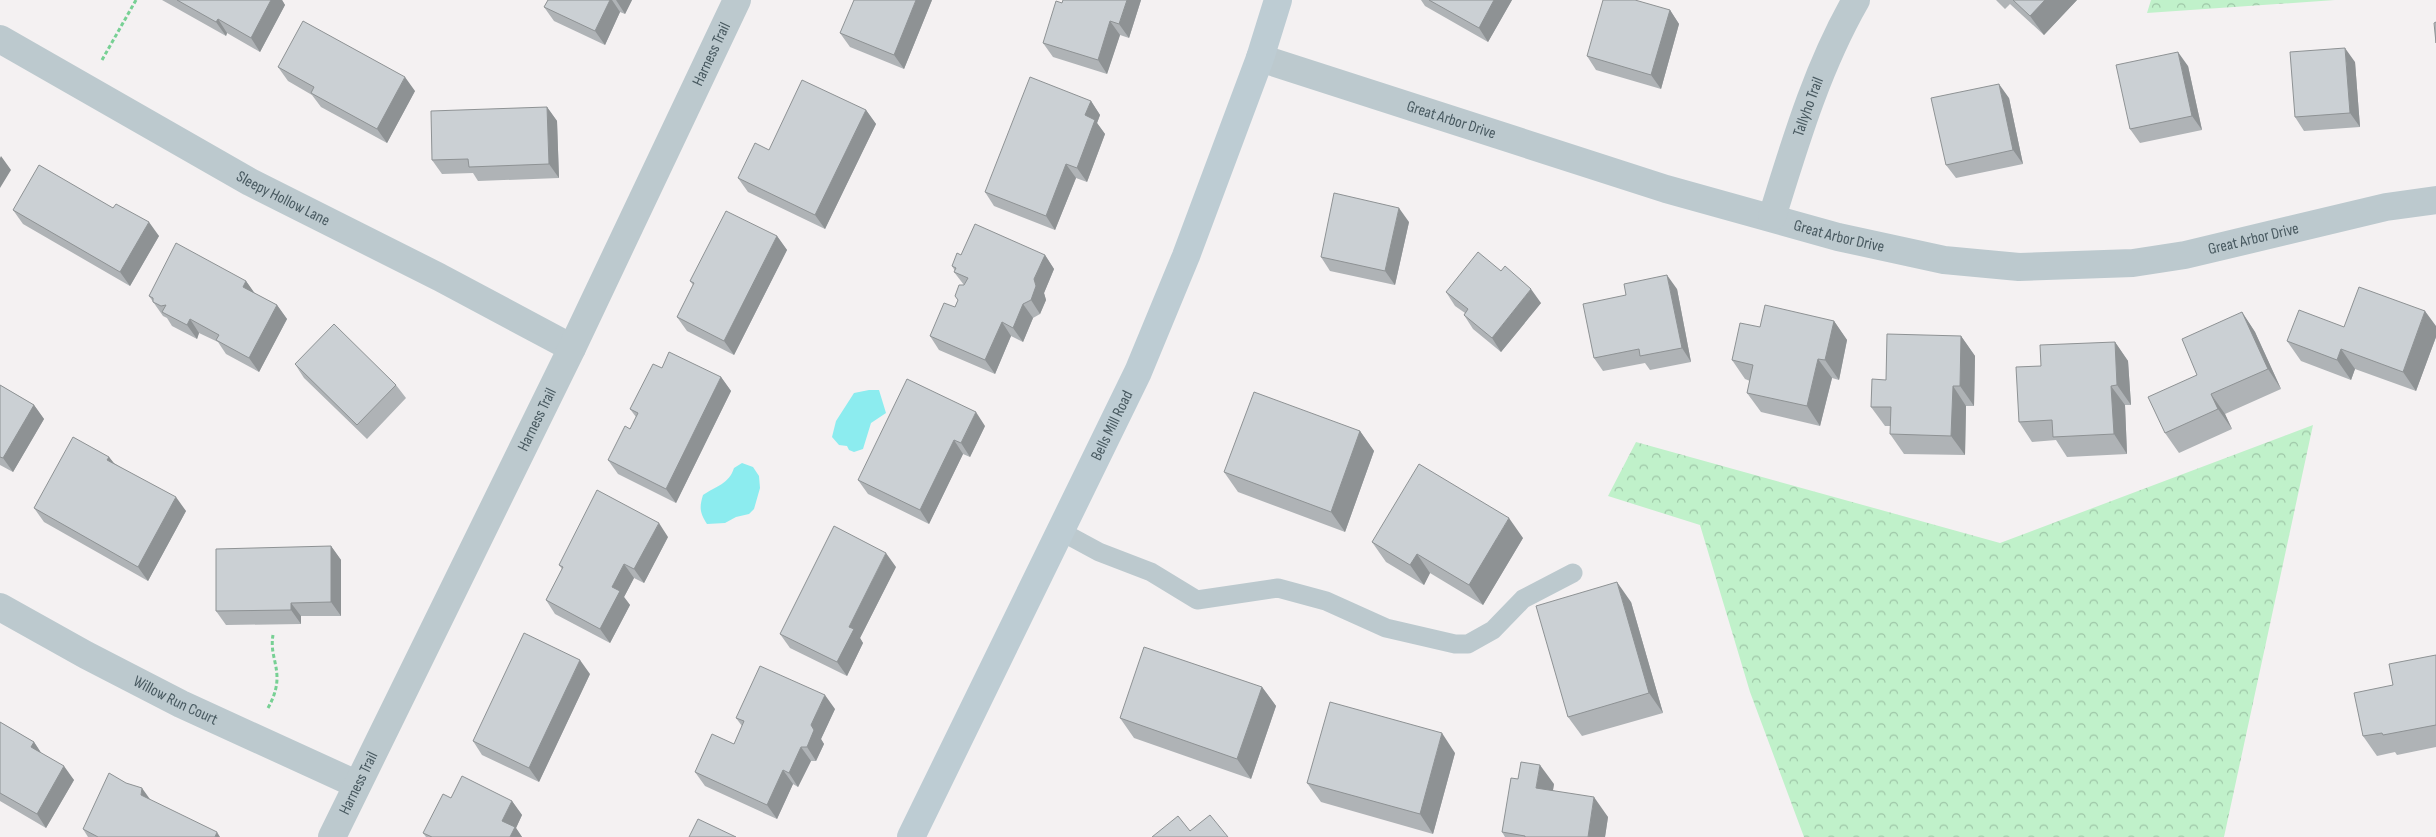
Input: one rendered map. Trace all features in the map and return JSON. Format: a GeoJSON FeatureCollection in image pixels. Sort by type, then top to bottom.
{"type":"FeatureCollection","features":[{"type":"Feature","properties":{"kind":"street","name":"Harness Trail"},"geometry":{"type":"LineString","coordinates":[[332,837],[356,784],[572,348],[737,0]]}},
{"type":"Feature","properties":{"kind":"street","name":"Bells Mill Road"},"geometry":{"type":"LineString","coordinates":[[911,837],[1062,532],[1145,354],[1186,256],[1260,58],[1278,0]]}},
{"type":"Feature","properties":{"kind":"street","name":"Tallyho Trail"},"geometry":{"type":"LineString","coordinates":[[1772,217],[1802,117],[1840,28],[1856,0]]}},
{"type":"Feature","properties":{"kind":"street","name":"Sleepy Hollow Lane"},"geometry":{"type":"LineString","coordinates":[[0,39],[85,90],[250,182],[439,277],[572,348]]}},
{"type":"Feature","properties":{"kind":"street","name":"Great Arbor Drive"},"geometry":{"type":"LineString","coordinates":[[1260,58],[1666,189],[1772,217],[1838,237],[1944,260],[2019,267],[2133,263],[2185,255],[2377,209],[2436,200]]}},
{"type":"Feature","properties":{"kind":"street","name":"Willow Run Court"},"geometry":{"type":"LineString","coordinates":[[0,607],[86,655],[181,704],[356,784]]}},
{"type":"Feature","properties":{"kind":"lane"},"geometry":{"type":"LineString","coordinates":[[1062,532],[1099,552],[1151,572],[1197,600],[1278,588],[1326,601],[1386,628],[1455,644],[1468,644],[1493,630],[1523,599],[1572,573]]}},
{"type":"Feature","properties":{"kind":"path"},"geometry":{"type":"LineString","coordinates":[[85,90],[136,0]]}},
{"type":"Feature","properties":{"kind":"path"},"geometry":{"type":"LineString","coordinates":[[249,735],[263,720],[274,696],[277,676],[271,647],[274,634]]}},
{"type":"Feature","properties":{"kind":"green space"},"geometry":{"type":"Polygon","coordinates":[[[2151,0],[2335,0],[2147,13],[2151,0]]]}},
{"type":"Feature","properties":{"kind":"green space"},"geometry":{"type":"Polygon","coordinates":[[[2313,425],[2224,837],[1804,837],[1750,692],[1700,525],[1608,496],[1636,442],[2000,543],[2313,425]]]}},
{"type":"Feature","properties":{"kind":"water"},"geometry":{"type":"Polygon","coordinates":[[[879,390],[886,413],[871,423],[863,449],[854,452],[849,450],[847,446],[839,445],[832,437],[836,421],[854,393],[879,390]]]}},
{"type":"Feature","properties":{"kind":"water"},"geometry":{"type":"Polygon","coordinates":[[[742,463],[753,467],[759,476],[760,488],[754,509],[749,514],[736,517],[725,523],[707,524],[701,510],[703,495],[729,478],[734,468],[742,463]]]}},
{"type":"Feature","properties":{"kind":"building"},"geometry":{"type":"Polygon","coordinates":[[[177,0],[271,0],[251,38],[218,19],[216,22],[177,0]]]}},
{"type":"Feature","properties":{"kind":"building"},"geometry":{"type":"Polygon","coordinates":[[[548,0],[610,0],[595,31],[544,7],[548,0]]]}},
{"type":"Feature","properties":{"kind":"building"},"geometry":{"type":"Polygon","coordinates":[[[854,0],[916,0],[894,55],[840,33],[854,0]]]}},
{"type":"Feature","properties":{"kind":"building"},"geometry":{"type":"Polygon","coordinates":[[[1063,0],[1127,0],[1119,24],[1110,21],[1098,60],[1043,43],[1056,1],[1062,3],[1063,0]]]}},
{"type":"Feature","properties":{"kind":"building"},"geometry":{"type":"Polygon","coordinates":[[[1429,0],[1494,0],[1479,28],[1429,0]]]}},
{"type":"Feature","properties":{"kind":"building"},"geometry":{"type":"Polygon","coordinates":[[[1603,0],[1635,0],[1670,10],[1651,75],[1587,56],[1603,0]]]}},
{"type":"Feature","properties":{"kind":"building"},"geometry":{"type":"Polygon","coordinates":[[[2013,0],[2045,0],[2030,16],[2013,0]]]}},
{"type":"Feature","properties":{"kind":"building"},"geometry":{"type":"Polygon","coordinates":[[[303,21],[405,77],[377,129],[311,93],[314,87],[278,67],[303,21]]]}},
{"type":"Feature","properties":{"kind":"building"},"geometry":{"type":"Polygon","coordinates":[[[2436,22],[2436,43],[2434,23],[2436,22]]]}},
{"type":"Feature","properties":{"kind":"building"},"geometry":{"type":"Polygon","coordinates":[[[2345,48],[2350,113],[2295,117],[2290,52],[2345,48]]]}},
{"type":"Feature","properties":{"kind":"building"},"geometry":{"type":"Polygon","coordinates":[[[2178,52],[2192,116],[2130,129],[2116,65],[2178,52]]]}},
{"type":"Feature","properties":{"kind":"building"},"geometry":{"type":"Polygon","coordinates":[[[1030,77],[1091,101],[1085,115],[1095,120],[1077,168],[1066,164],[1046,216],[985,192],[1030,77]]]}},
{"type":"Feature","properties":{"kind":"building"},"geometry":{"type":"Polygon","coordinates":[[[802,80],[866,110],[815,215],[738,178],[755,143],[769,150],[802,80]]]}},
{"type":"Feature","properties":{"kind":"building"},"geometry":{"type":"Polygon","coordinates":[[[1999,84],[2013,150],[1946,165],[1931,98],[1999,84]]]}},
{"type":"Feature","properties":{"kind":"building"},"geometry":{"type":"Polygon","coordinates":[[[547,107],[549,164],[469,167],[468,159],[432,160],[431,111],[547,107]]]}},
{"type":"Feature","properties":{"kind":"building"},"geometry":{"type":"Polygon","coordinates":[[[39,165],[113,208],[116,204],[149,222],[120,272],[13,210],[39,165]]]}},
{"type":"Feature","properties":{"kind":"building"},"geometry":{"type":"Polygon","coordinates":[[[1334,193],[1399,208],[1385,271],[1321,257],[1334,193]]]}},
{"type":"Feature","properties":{"kind":"building"},"geometry":{"type":"Polygon","coordinates":[[[726,211],[777,236],[724,341],[677,317],[694,283],[690,281],[726,211]]]}},
{"type":"Feature","properties":{"kind":"building"},"geometry":{"type":"Polygon","coordinates":[[[975,224],[1045,255],[1034,279],[1036,286],[1031,300],[1023,304],[1013,328],[1002,322],[985,360],[930,336],[944,303],[955,307],[958,300],[955,296],[959,285],[964,285],[968,278],[954,272],[956,268],[952,266],[957,253],[961,255],[975,224]]]}},
{"type":"Feature","properties":{"kind":"building"},"geometry":{"type":"Polygon","coordinates":[[[176,243],[246,281],[243,287],[277,305],[249,358],[216,340],[219,335],[190,319],[187,325],[162,312],[166,305],[161,306],[153,302],[153,298],[149,296],[176,243]]]}},
{"type":"Feature","properties":{"kind":"building"},"geometry":{"type":"Polygon","coordinates":[[[1478,252],[1501,271],[1505,266],[1531,289],[1492,338],[1464,315],[1468,309],[1446,292],[1478,252]]]}},
{"type":"Feature","properties":{"kind":"building"},"geometry":{"type":"Polygon","coordinates":[[[1667,275],[1682,348],[1640,356],[1639,349],[1594,358],[1583,304],[1626,295],[1624,284],[1667,275]]]}},
{"type":"Feature","properties":{"kind":"building"},"geometry":{"type":"Polygon","coordinates":[[[2359,287],[2425,311],[2403,372],[2341,349],[2337,360],[2287,341],[2299,310],[2344,327],[2359,287]]]}},
{"type":"Feature","properties":{"kind":"building"},"geometry":{"type":"Polygon","coordinates":[[[1765,305],[1834,321],[1825,360],[1818,359],[1807,406],[1747,393],[1753,365],[1732,360],[1740,323],[1760,327],[1765,305]]]}},
{"type":"Feature","properties":{"kind":"building"},"geometry":{"type":"Polygon","coordinates":[[[2242,312],[2268,369],[2211,394],[2218,409],[2165,433],[2148,397],[2197,375],[2182,339],[2242,312]]]}},
{"type":"Feature","properties":{"kind":"building"},"geometry":{"type":"Polygon","coordinates":[[[334,324],[396,385],[357,425],[295,364],[334,324]]]}},
{"type":"Feature","properties":{"kind":"building"},"geometry":{"type":"Polygon","coordinates":[[[1887,334],[1961,336],[1960,386],[1953,386],[1951,436],[1890,434],[1891,407],[1871,407],[1872,379],[1886,380],[1887,334]]]}},
{"type":"Feature","properties":{"kind":"building"},"geometry":{"type":"Polygon","coordinates":[[[2115,342],[2117,385],[2111,386],[2114,434],[2053,437],[2052,420],[2019,422],[2016,367],[2041,366],[2040,345],[2115,342]]]}},
{"type":"Feature","properties":{"kind":"building"},"geometry":{"type":"Polygon","coordinates":[[[669,352],[721,377],[666,489],[608,460],[625,426],[630,429],[638,413],[630,409],[653,364],[662,368],[669,352]]]}},
{"type":"Feature","properties":{"kind":"building"},"geometry":{"type":"Polygon","coordinates":[[[907,379],[976,412],[961,443],[954,440],[920,510],[858,480],[907,379]]]}},
{"type":"Feature","properties":{"kind":"building"},"geometry":{"type":"Polygon","coordinates":[[[0,385],[34,405],[3,458],[0,457],[0,385]]]}},
{"type":"Feature","properties":{"kind":"building"},"geometry":{"type":"Polygon","coordinates":[[[1254,392],[1360,431],[1331,512],[1224,472],[1254,392]]]}},
{"type":"Feature","properties":{"kind":"building"},"geometry":{"type":"Polygon","coordinates":[[[73,437],[109,457],[107,460],[176,497],[138,567],[34,508],[73,437]]]}},
{"type":"Feature","properties":{"kind":"building"},"geometry":{"type":"Polygon","coordinates":[[[1419,464],[1509,518],[1469,585],[1417,554],[1410,565],[1372,542],[1419,464]]]}},
{"type":"Feature","properties":{"kind":"building"},"geometry":{"type":"Polygon","coordinates":[[[597,490],[659,523],[634,569],[624,564],[612,587],[620,591],[600,629],[546,600],[563,567],[559,565],[597,490]]]}},
{"type":"Feature","properties":{"kind":"building"},"geometry":{"type":"Polygon","coordinates":[[[834,526],[886,553],[849,627],[854,629],[837,662],[780,634],[834,526]]]}},
{"type":"Feature","properties":{"kind":"building"},"geometry":{"type":"Polygon","coordinates":[[[331,546],[331,602],[291,603],[291,610],[216,611],[216,549],[331,546]]]}},
{"type":"Feature","properties":{"kind":"building"},"geometry":{"type":"Polygon","coordinates":[[[1617,582],[1649,693],[1568,717],[1536,606],[1617,582]]]}},
{"type":"Feature","properties":{"kind":"building"},"geometry":{"type":"Polygon","coordinates":[[[524,633],[580,660],[529,768],[473,741],[524,633]]]}},
{"type":"Feature","properties":{"kind":"building"},"geometry":{"type":"Polygon","coordinates":[[[1144,647],[1262,687],[1237,759],[1120,718],[1144,647]]]}},
{"type":"Feature","properties":{"kind":"building"},"geometry":{"type":"Polygon","coordinates":[[[2436,655],[2436,725],[2383,735],[2382,733],[2363,736],[2354,693],[2393,685],[2389,664],[2436,655]]]}},
{"type":"Feature","properties":{"kind":"building"},"geometry":{"type":"Polygon","coordinates":[[[760,666],[825,695],[811,725],[814,730],[807,747],[801,747],[789,773],[783,770],[767,805],[695,772],[712,734],[734,744],[744,721],[736,718],[760,666]]]}},
{"type":"Feature","properties":{"kind":"building"},"geometry":{"type":"Polygon","coordinates":[[[1330,702],[1442,733],[1420,814],[1307,783],[1330,702]]]}},
{"type":"Feature","properties":{"kind":"building"},"geometry":{"type":"Polygon","coordinates":[[[0,722],[34,742],[31,747],[64,766],[37,814],[0,793],[0,722]]]}},
{"type":"Feature","properties":{"kind":"building"},"geometry":{"type":"Polygon","coordinates":[[[1521,762],[1540,765],[1536,788],[1594,797],[1588,837],[1525,837],[1502,832],[1511,778],[1518,779],[1521,762]]]}},
{"type":"Feature","properties":{"kind":"building"},"geometry":{"type":"Polygon","coordinates":[[[109,773],[126,783],[142,788],[141,795],[217,832],[215,837],[98,837],[83,829],[109,773]]]}},
{"type":"Feature","properties":{"kind":"building"},"geometry":{"type":"Polygon","coordinates":[[[462,776],[512,801],[502,821],[515,827],[510,837],[432,837],[423,833],[443,794],[451,798],[462,776]]]}},
{"type":"Feature","properties":{"kind":"building"},"geometry":{"type":"Polygon","coordinates":[[[1210,815],[1228,837],[1152,837],[1178,816],[1190,831],[1210,815]]]}},
{"type":"Feature","properties":{"kind":"building"},"geometry":{"type":"Polygon","coordinates":[[[698,819],[736,837],[689,837],[698,819]]]}}]}
